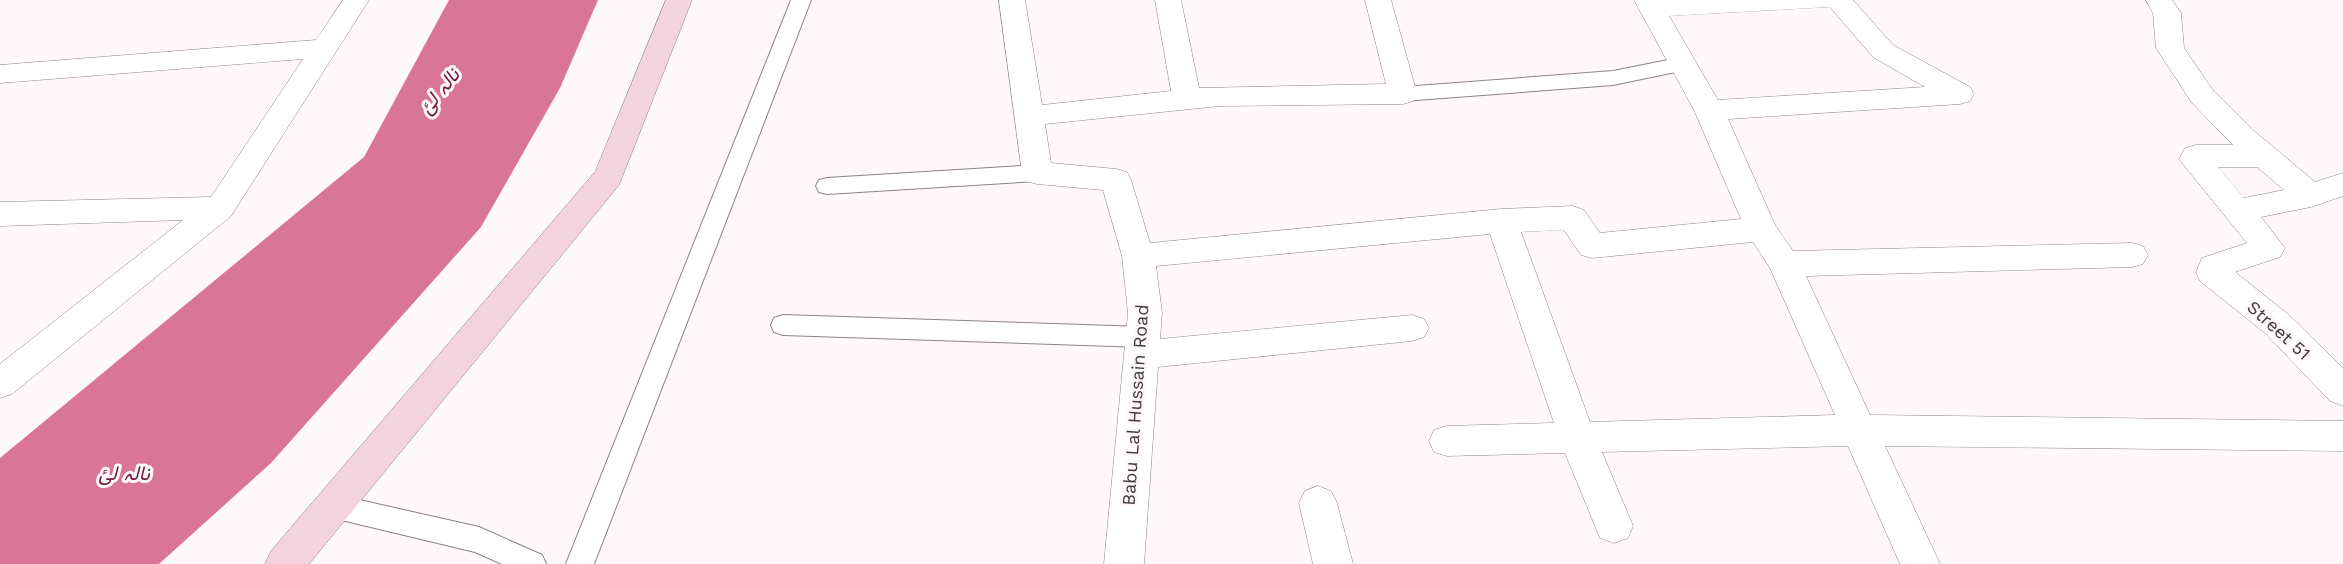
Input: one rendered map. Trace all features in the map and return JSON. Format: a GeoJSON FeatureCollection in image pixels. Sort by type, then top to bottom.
{"type":"FeatureCollection","features":[{"type":"Feature","properties":{"kind":"street"},"geometry":{"type":"LineString","coordinates":[[0,384],[220,208],[356,0]]}},
{"type":"Feature","properties":{"kind":"street"},"geometry":{"type":"LineString","coordinates":[[285,564],[608,177],[679,0]]}},
{"type":"Feature","properties":{"kind":"street"},"geometry":{"type":"LineString","coordinates":[[1012,0],[1037,173]]}},
{"type":"Feature","properties":{"kind":"street"},"geometry":{"type":"LineString","coordinates":[[1168,0],[1187,99]]}},
{"type":"Feature","properties":{"kind":"street"},"geometry":{"type":"LineString","coordinates":[[1028,116],[1220,96],[1403,94],[1378,0]]}},
{"type":"Feature","properties":{"kind":"street"},"geometry":{"type":"LineString","coordinates":[[1826,0],[1649,4],[1709,110],[1761,229],[1784,264],[1920,564]]}},
{"type":"Feature","properties":{"kind":"street"},"geometry":{"type":"LineString","coordinates":[[1709,110],[1960,94],[1883,51],[1872,42],[1838,0]]}},
{"type":"Feature","properties":{"kind":"street"},"geometry":{"type":"LineString","coordinates":[[2159,0],[2167,13],[2170,48],[2202,96],[2264,156],[2311,196]]}},
{"type":"Feature","properties":{"kind":"street"},"geometry":{"type":"LineString","coordinates":[[0,74],[325,48]]}},
{"type":"Feature","properties":{"kind":"street"},"geometry":{"type":"LineString","coordinates":[[2264,156],[2196,156],[2194,159],[2239,210],[2311,196],[2343,184]]}},
{"type":"Feature","properties":{"kind":"street","name":"Babu Lal Hussain Road"},"geometry":{"type":"LineString","coordinates":[[1037,173],[1116,180],[1138,256],[1145,313],[1124,564]]}},
{"type":"Feature","properties":{"kind":"street"},"geometry":{"type":"LineString","coordinates":[[0,214],[220,208]]}},
{"type":"Feature","properties":{"kind":"street","name":"Street 51"},"geometry":{"type":"LineString","coordinates":[[2239,210],[2269,248],[2214,267],[2212,272],[2277,324],[2338,381]]}},
{"type":"Feature","properties":{"kind":"street"},"geometry":{"type":"LineString","coordinates":[[1138,256],[1501,221],[1573,218],[1592,246],[1761,229]]}},
{"type":"Feature","properties":{"kind":"street"},"geometry":{"type":"LineString","coordinates":[[1501,221],[1577,437],[1614,526]]}},
{"type":"Feature","properties":{"kind":"street"},"geometry":{"type":"LineString","coordinates":[[1784,264],[2132,255]]}},
{"type":"Feature","properties":{"kind":"street"},"geometry":{"type":"LineString","coordinates":[[1142,346],[1412,328]]}},
{"type":"Feature","properties":{"kind":"street"},"geometry":{"type":"LineString","coordinates":[[1447,441],[1860,430],[2343,436]]}},
{"type":"Feature","properties":{"kind":"street"},"geometry":{"type":"LineString","coordinates":[[1318,503],[1333,564]]}},
{"type":"Feature","properties":{"kind":"lane"},"geometry":{"type":"LineString","coordinates":[[580,564],[801,0]]}},
{"type":"Feature","properties":{"kind":"lane"},"geometry":{"type":"LineString","coordinates":[[1403,94],[1613,78],[1683,64]]}},
{"type":"Feature","properties":{"kind":"lane"},"geometry":{"type":"LineString","coordinates":[[827,186],[1037,173]]}},
{"type":"Feature","properties":{"kind":"lane"},"geometry":{"type":"LineString","coordinates":[[783,325],[1142,346]]}},
{"type":"Feature","properties":{"kind":"lane"},"geometry":{"type":"LineString","coordinates":[[333,506],[479,540],[532,564]]}},
{"type":"Feature","properties":{"kind":"water","name":"نالہ لئ"},"geometry":{"type":"Polygon","coordinates":[[[449,0],[598,0],[560,88],[481,227],[271,463],[159,564],[0,564],[0,458],[364,157],[449,0]]]}}]}
